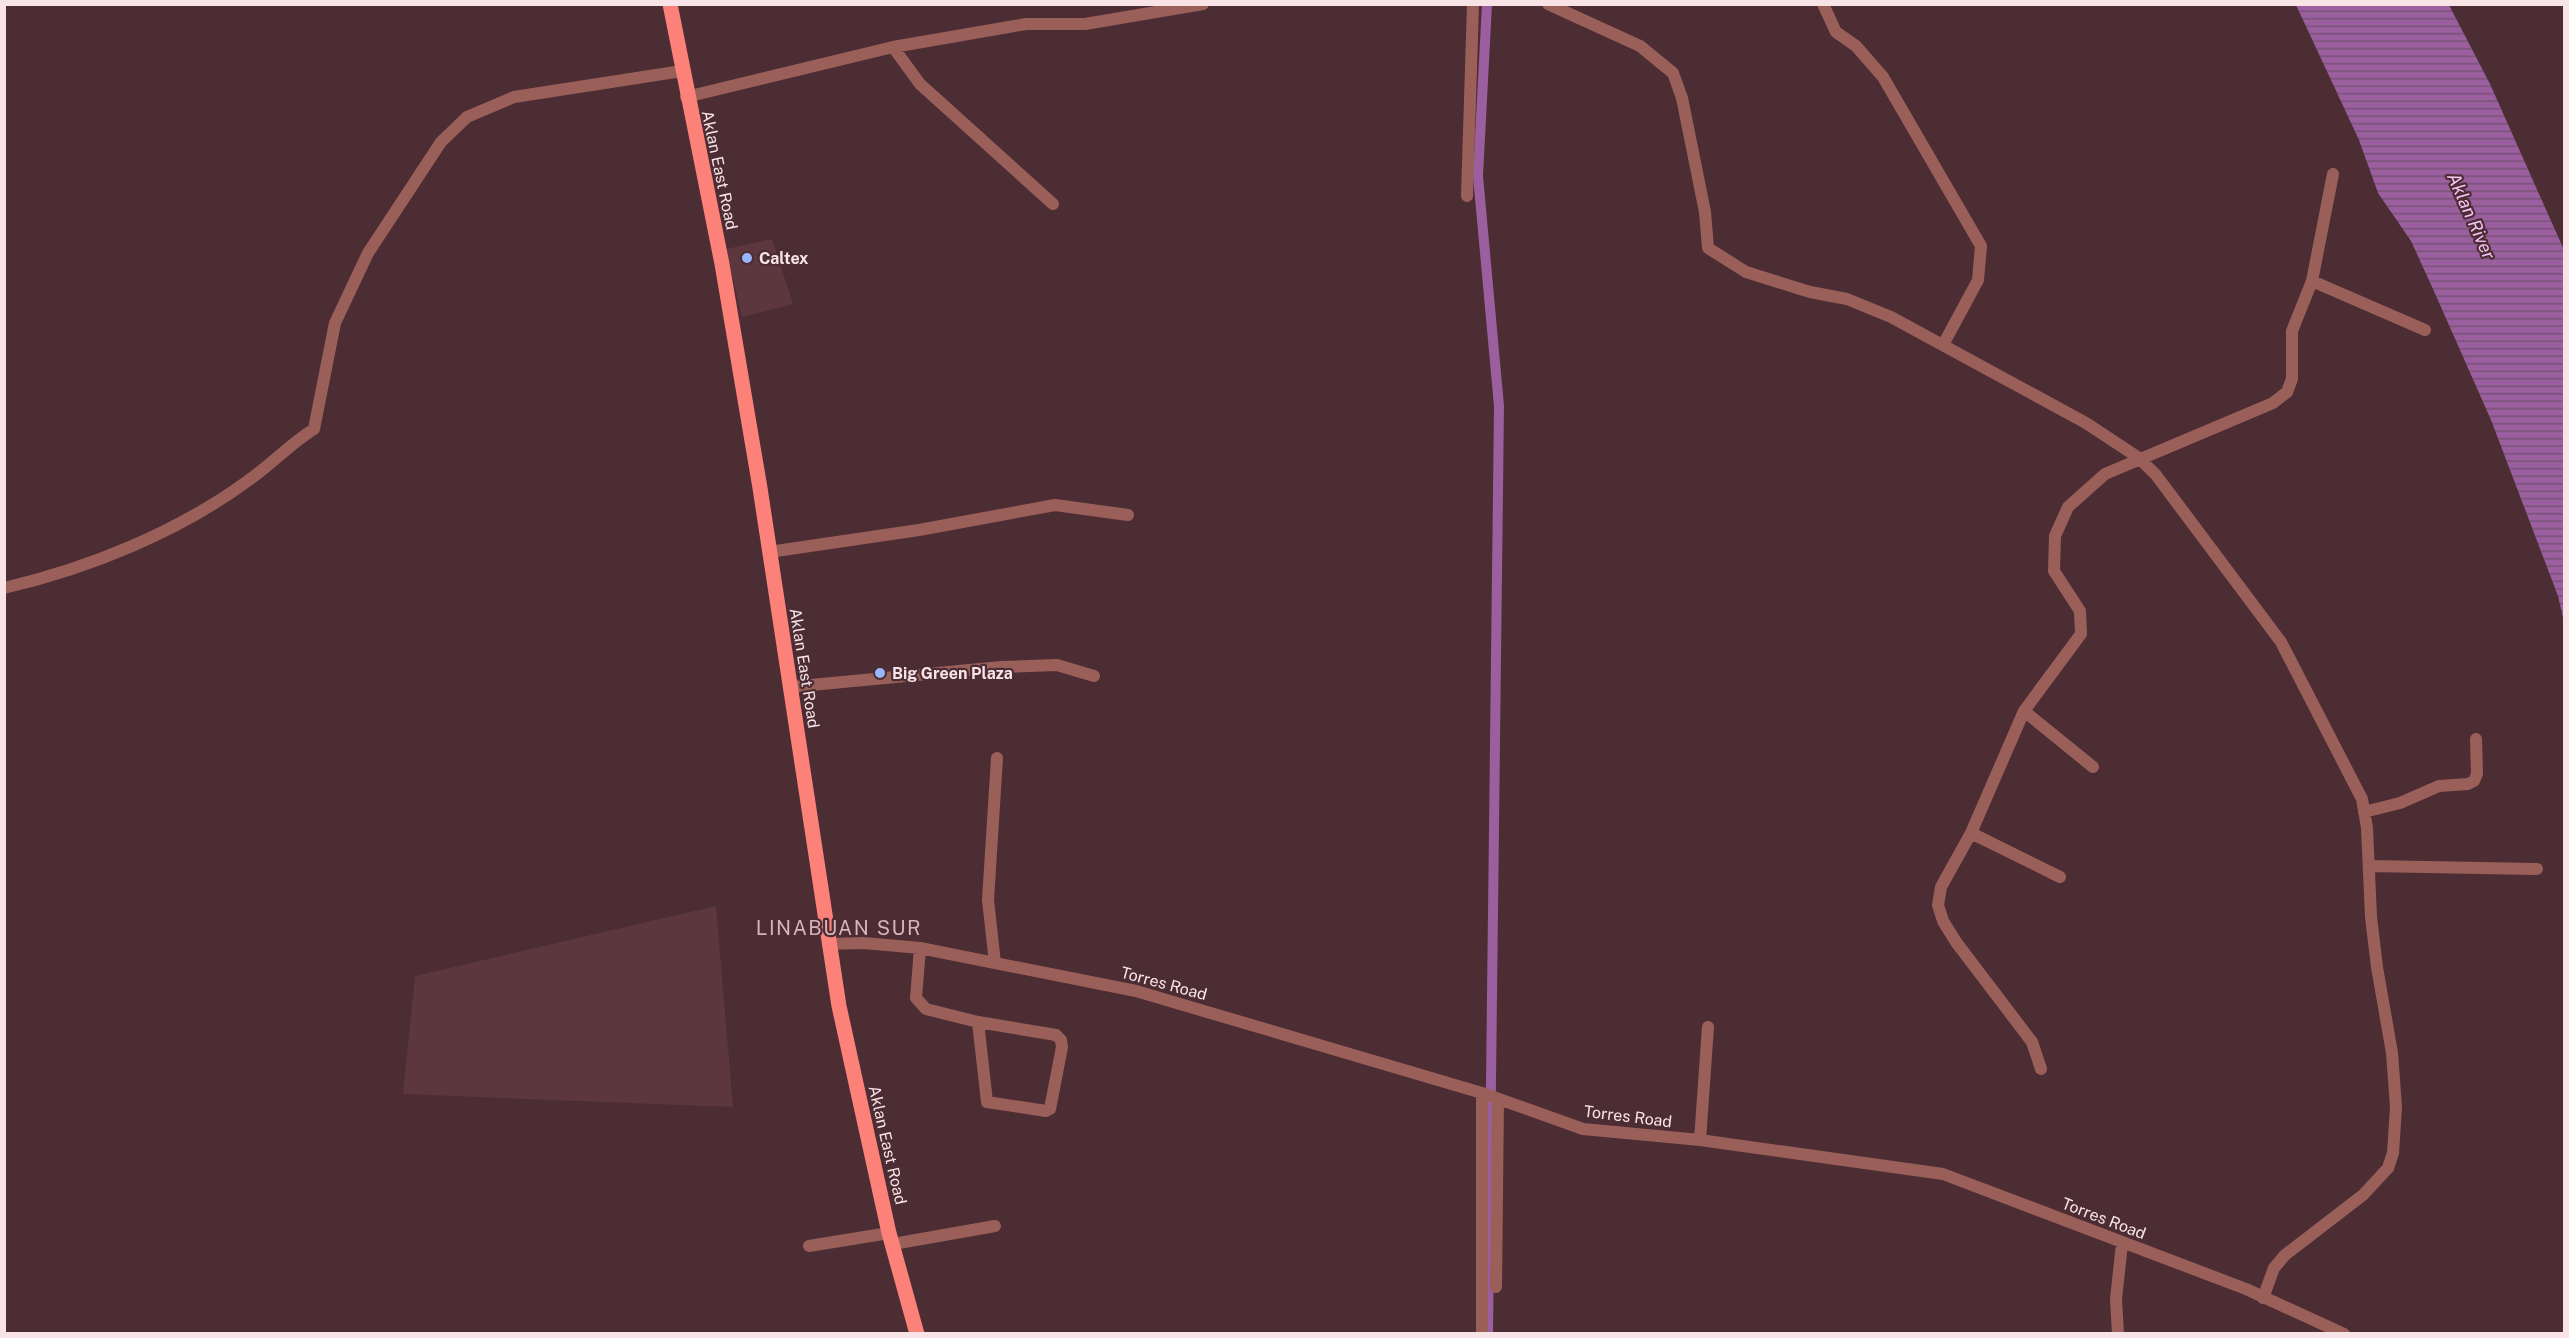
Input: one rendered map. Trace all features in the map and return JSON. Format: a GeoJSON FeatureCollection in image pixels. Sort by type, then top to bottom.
{"type":"FeatureCollection","features":[{"type":"Feature","properties":{"kind":"main road","name":"Aklan East Road"},"geometry":{"type":"LineString","coordinates":[[669,4],[722,264],[839,1006],[891,1239],[917,1334]]}},
{"type":"Feature","properties":{"kind":"street"},"geometry":{"type":"LineString","coordinates":[[687,97],[893,47],[1026,24],[1085,24],[1203,4]]}},
{"type":"Feature","properties":{"kind":"street"},"geometry":{"type":"LineString","coordinates":[[1467,196],[1473,4]]}},
{"type":"Feature","properties":{"kind":"street"},"geometry":{"type":"LineString","coordinates":[[1548,4],[1640,46],[1673,73],[1682,98],[1703,200],[1708,248],[1746,272],[1810,292],[1847,300],[1891,317],[2086,423],[2139,458],[2156,475],[2281,642],[2362,799],[2377,967],[2392,1053],[2396,1107],[2393,1153],[2388,1168],[2363,1195],[2285,1255],[2274,1268],[2263,1298]]}},
{"type":"Feature","properties":{"kind":"street"},"geometry":{"type":"LineString","coordinates":[[1823,4],[1836,32],[1856,46],[1883,77],[1981,246],[1982,262],[1978,280],[1943,345]]}},
{"type":"Feature","properties":{"kind":"street"},"geometry":{"type":"LineString","coordinates":[[893,47],[920,84],[1053,204]]}},
{"type":"Feature","properties":{"kind":"street"},"geometry":{"type":"LineString","coordinates":[[4,588],[60,574],[116,553],[189,517],[249,480],[290,444],[314,429],[335,323],[368,253],[441,142],[467,117],[514,97],[682,71]]}},
{"type":"Feature","properties":{"kind":"street"},"geometry":{"type":"LineString","coordinates":[[2041,1070],[2032,1042],[1956,942],[1943,921],[1938,905],[1941,887],[1971,833],[2024,711],[2081,633],[2080,611],[2054,571],[2055,536],[2068,507],[2080,493],[2105,474],[2273,403],[2287,392],[2292,379],[2290,346],[2292,331],[2312,281],[2333,174]]}},
{"type":"Feature","properties":{"kind":"street"},"geometry":{"type":"LineString","coordinates":[[2312,281],[2425,330]]}},
{"type":"Feature","properties":{"kind":"street"},"geometry":{"type":"LineString","coordinates":[[769,552],[919,530],[1055,505],[1128,515]]}},
{"type":"Feature","properties":{"kind":"street"},"geometry":{"type":"LineString","coordinates":[[790,687],[1001,667],[1057,666],[1094,676]]}},
{"type":"Feature","properties":{"kind":"street"},"geometry":{"type":"LineString","coordinates":[[2024,711],[2093,767]]}},
{"type":"Feature","properties":{"kind":"street"},"geometry":{"type":"LineString","coordinates":[[2364,812],[2400,803],[2439,786],[2468,784],[2474,781],[2477,774],[2476,739]]}},
{"type":"Feature","properties":{"kind":"street"},"geometry":{"type":"LineString","coordinates":[[995,963],[988,900],[998,758]]}},
{"type":"Feature","properties":{"kind":"street"},"geometry":{"type":"LineString","coordinates":[[1971,833],[2060,877]]}},
{"type":"Feature","properties":{"kind":"street"},"geometry":{"type":"LineString","coordinates":[[2368,866],[2537,869]]}},
{"type":"Feature","properties":{"kind":"street","name":"Torres Road"},"geometry":{"type":"LineString","coordinates":[[828,944],[864,943],[920,948],[1136,991],[1491,1096],[1583,1129],[1700,1140],[1943,1174],[2122,1244],[2246,1289],[2344,1334]]}},
{"type":"Feature","properties":{"kind":"street"},"geometry":{"type":"LineString","coordinates":[[920,948],[916,998],[926,1009],[978,1022],[1056,1035],[1061,1040],[1062,1047],[1050,1109],[1046,1111],[987,1102],[978,1022]]}},
{"type":"Feature","properties":{"kind":"street"},"geometry":{"type":"LineString","coordinates":[[1700,1140],[1708,1027]]}},
{"type":"Feature","properties":{"kind":"street"},"geometry":{"type":"LineString","coordinates":[[1491,1096],[1496,1287]]}},
{"type":"Feature","properties":{"kind":"street"},"geometry":{"type":"LineString","coordinates":[[1482,1334],[1491,1096]]}},
{"type":"Feature","properties":{"kind":"street"},"geometry":{"type":"LineString","coordinates":[[809,1246],[891,1239],[995,1226]]}},
{"type":"Feature","properties":{"kind":"street"},"geometry":{"type":"LineString","coordinates":[[2118,1334],[2116,1299],[2122,1244]]}},
{"type":"Feature","properties":{"kind":"shaded area"},"geometry":{"type":"Polygon","coordinates":[[[772,239],[793,304],[742,317],[726,249],[772,239]]]}},
{"type":"Feature","properties":{"kind":"shaded area"},"geometry":{"type":"Polygon","coordinates":[[[716,906],[733,1107],[403,1094],[415,976],[716,906]]]}},
{"type":"Feature","properties":{"kind":"water","name":"Aklan River"},"geometry":{"type":"Polygon","coordinates":[[[2296,5],[2449,5],[2490,84],[2564,250],[2564,622],[2558,596],[2491,420],[2411,241],[2378,193],[2359,140],[2296,5]]]}},
{"type":"Feature","properties":{"kind":"waterway"},"geometry":{"type":"LineString","coordinates":[[1487,4],[1478,176],[1499,406],[1488,1334]]}},
{"type":"Feature","properties":{"kind":"place","name":"Caltex"},"geometry":{"type":"Point","coordinates":[747,258]}},
{"type":"Feature","properties":{"kind":"place","name":"Big Green Plaza"},"geometry":{"type":"Point","coordinates":[880,673]}},
{"type":"Feature","properties":{"kind":"district","name":"LINABUAN SUR"},"geometry":{"type":"Point","coordinates":[839,928]}}]}
